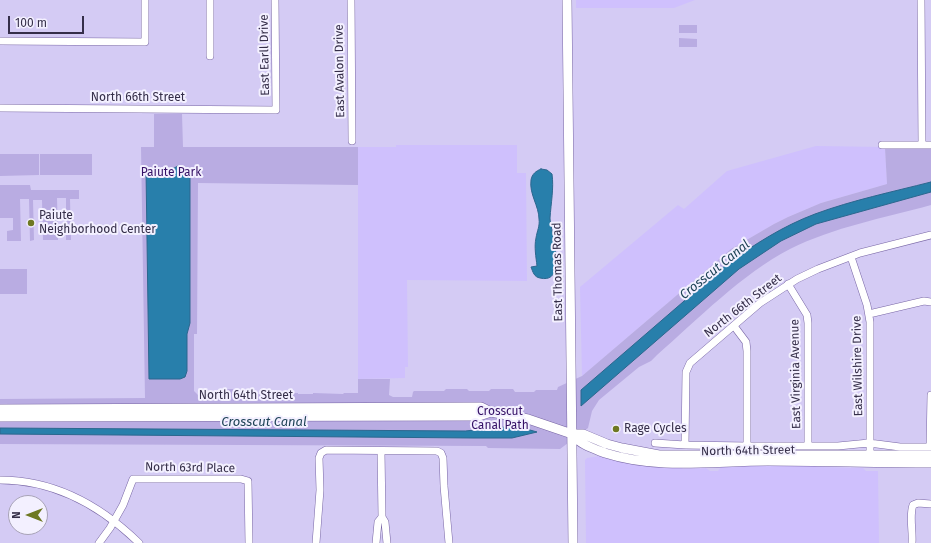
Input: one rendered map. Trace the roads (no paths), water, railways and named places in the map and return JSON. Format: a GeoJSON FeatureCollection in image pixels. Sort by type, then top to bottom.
{"type":"FeatureCollection","features":[{"type":"Feature","properties":{"kind":"main road","name":"East Thomas Road"},"geometry":{"type":"LineString","coordinates":[[567,0],[573,543]]}},
{"type":"Feature","properties":{"kind":"main road","name":"North 64th Street"},"geometry":{"type":"LineString","coordinates":[[0,409],[481,407],[491,412],[528,419],[558,428],[572,434],[583,445],[610,454],[644,461],[870,459],[931,463]]}},
{"type":"Feature","properties":{"kind":"main road","name":"North 64th Street"},"geometry":{"type":"LineString","coordinates":[[0,417],[479,416],[491,412]]}},
{"type":"Feature","properties":{"kind":"main road","name":"North 64th Street"},"geometry":{"type":"LineString","coordinates":[[870,459],[931,449]]}},
{"type":"Feature","properties":{"kind":"street"},"geometry":{"type":"LineString","coordinates":[[0,41],[145,42],[145,0]]}},
{"type":"Feature","properties":{"kind":"street"},"geometry":{"type":"LineString","coordinates":[[210,0],[210,56]]}},
{"type":"Feature","properties":{"kind":"street","name":"East Earll Drive"},"geometry":{"type":"LineString","coordinates":[[275,0],[276,110]]}},
{"type":"Feature","properties":{"kind":"street","name":"East Avalon Drive"},"geometry":{"type":"LineString","coordinates":[[351,0],[352,141]]}},
{"type":"Feature","properties":{"kind":"street"},"geometry":{"type":"LineString","coordinates":[[920,0],[922,145]]}},
{"type":"Feature","properties":{"kind":"street","name":"North 66th Street"},"geometry":{"type":"LineString","coordinates":[[0,108],[276,110]]}},
{"type":"Feature","properties":{"kind":"street"},"geometry":{"type":"LineString","coordinates":[[882,144],[931,145]]}},
{"type":"Feature","properties":{"kind":"street","name":"North 66th Street"},"geometry":{"type":"LineString","coordinates":[[685,445],[687,367],[760,303],[788,284],[818,269],[851,256],[931,235]]}},
{"type":"Feature","properties":{"kind":"street","name":"East Wilshire Drive"},"geometry":{"type":"LineString","coordinates":[[851,256],[869,314],[870,459]]}},
{"type":"Feature","properties":{"kind":"street","name":"East Virginia Avenue"},"geometry":{"type":"LineString","coordinates":[[788,284],[807,315],[808,323],[808,446]]}},
{"type":"Feature","properties":{"kind":"street"},"geometry":{"type":"LineString","coordinates":[[869,314],[924,301],[931,302]]}},
{"type":"Feature","properties":{"kind":"street"},"geometry":{"type":"LineString","coordinates":[[734,326],[746,342],[747,351],[747,446]]}},
{"type":"Feature","properties":{"kind":"street"},"geometry":{"type":"LineString","coordinates":[[931,395],[931,449]]}},
{"type":"Feature","properties":{"kind":"street","name":"North 64th Street"},"geometry":{"type":"LineString","coordinates":[[655,443],[747,446],[844,446],[869,443],[931,449]]}},
{"type":"Feature","properties":{"kind":"street"},"geometry":{"type":"LineString","coordinates":[[316,543],[320,490],[319,458],[321,453],[326,450],[437,451],[442,453],[449,543]]}},
{"type":"Feature","properties":{"kind":"street"},"geometry":{"type":"LineString","coordinates":[[381,451],[382,517],[385,522],[387,543]]}},
{"type":"Feature","properties":{"kind":"street","name":"North 63rd Place"},"geometry":{"type":"LineString","coordinates":[[100,543],[123,505],[132,479],[240,479],[248,481],[249,543]]}},
{"type":"Feature","properties":{"kind":"street"},"geometry":{"type":"LineString","coordinates":[[0,480],[37,484],[66,493],[87,502],[114,521],[139,543]]}},
{"type":"Feature","properties":{"kind":"street"},"geometry":{"type":"LineString","coordinates":[[912,543],[911,510],[913,505],[918,503],[931,504]]}},
{"type":"Feature","properties":{"kind":"street"},"geometry":{"type":"LineString","coordinates":[[376,543],[378,522],[382,517]]}},
{"type":"Feature","properties":{"kind":"water"},"geometry":{"type":"Polygon","coordinates":[[[178,166],[184,167],[189,173],[190,178],[190,323],[187,334],[187,371],[185,377],[180,379],[149,379],[146,170],[166,170],[178,166]]]}},
{"type":"Feature","properties":{"kind":"water"},"geometry":{"type":"Polygon","coordinates":[[[541,169],[547,170],[552,174],[553,179],[550,218],[556,255],[556,265],[554,273],[549,278],[536,277],[531,267],[537,266],[535,245],[539,226],[539,214],[531,190],[531,180],[534,173],[541,169]]]}},
{"type":"Feature","properties":{"kind":"water"},"geometry":{"type":"Polygon","coordinates":[[[931,182],[931,192],[816,224],[781,241],[739,269],[581,406],[581,390],[727,264],[759,243],[792,224],[829,209],[858,200],[931,182]]]}},
{"type":"Feature","properties":{"kind":"water"},"geometry":{"type":"Polygon","coordinates":[[[516,426],[537,432],[512,438],[0,434],[0,428],[465,431],[516,426]]]}},
{"type":"Feature","properties":{"kind":"place","name":"Paiute Neighborhood Center"},"geometry":{"type":"Point","coordinates":[31,223]}},
{"type":"Feature","properties":{"kind":"place","name":"Rage Cycles"},"geometry":{"type":"Point","coordinates":[616,429]}},
{"type":"Feature","properties":{"kind":"park label","name":"Paiute Park"},"geometry":{"type":"Point","coordinates":[171,173]}},
{"type":"Feature","properties":{"kind":"park label","name":"Crosscut Canal Path"},"geometry":{"type":"Point","coordinates":[500,419]}},
{"type":"Feature","properties":{"kind":"water label","name":"Crosscut Canal"},"geometry":{"type":"Point","coordinates":[715,270]}},
{"type":"Feature","properties":{"kind":"water label","name":"Crosscut Canal"},"geometry":{"type":"Point","coordinates":[264,422]}}]}
